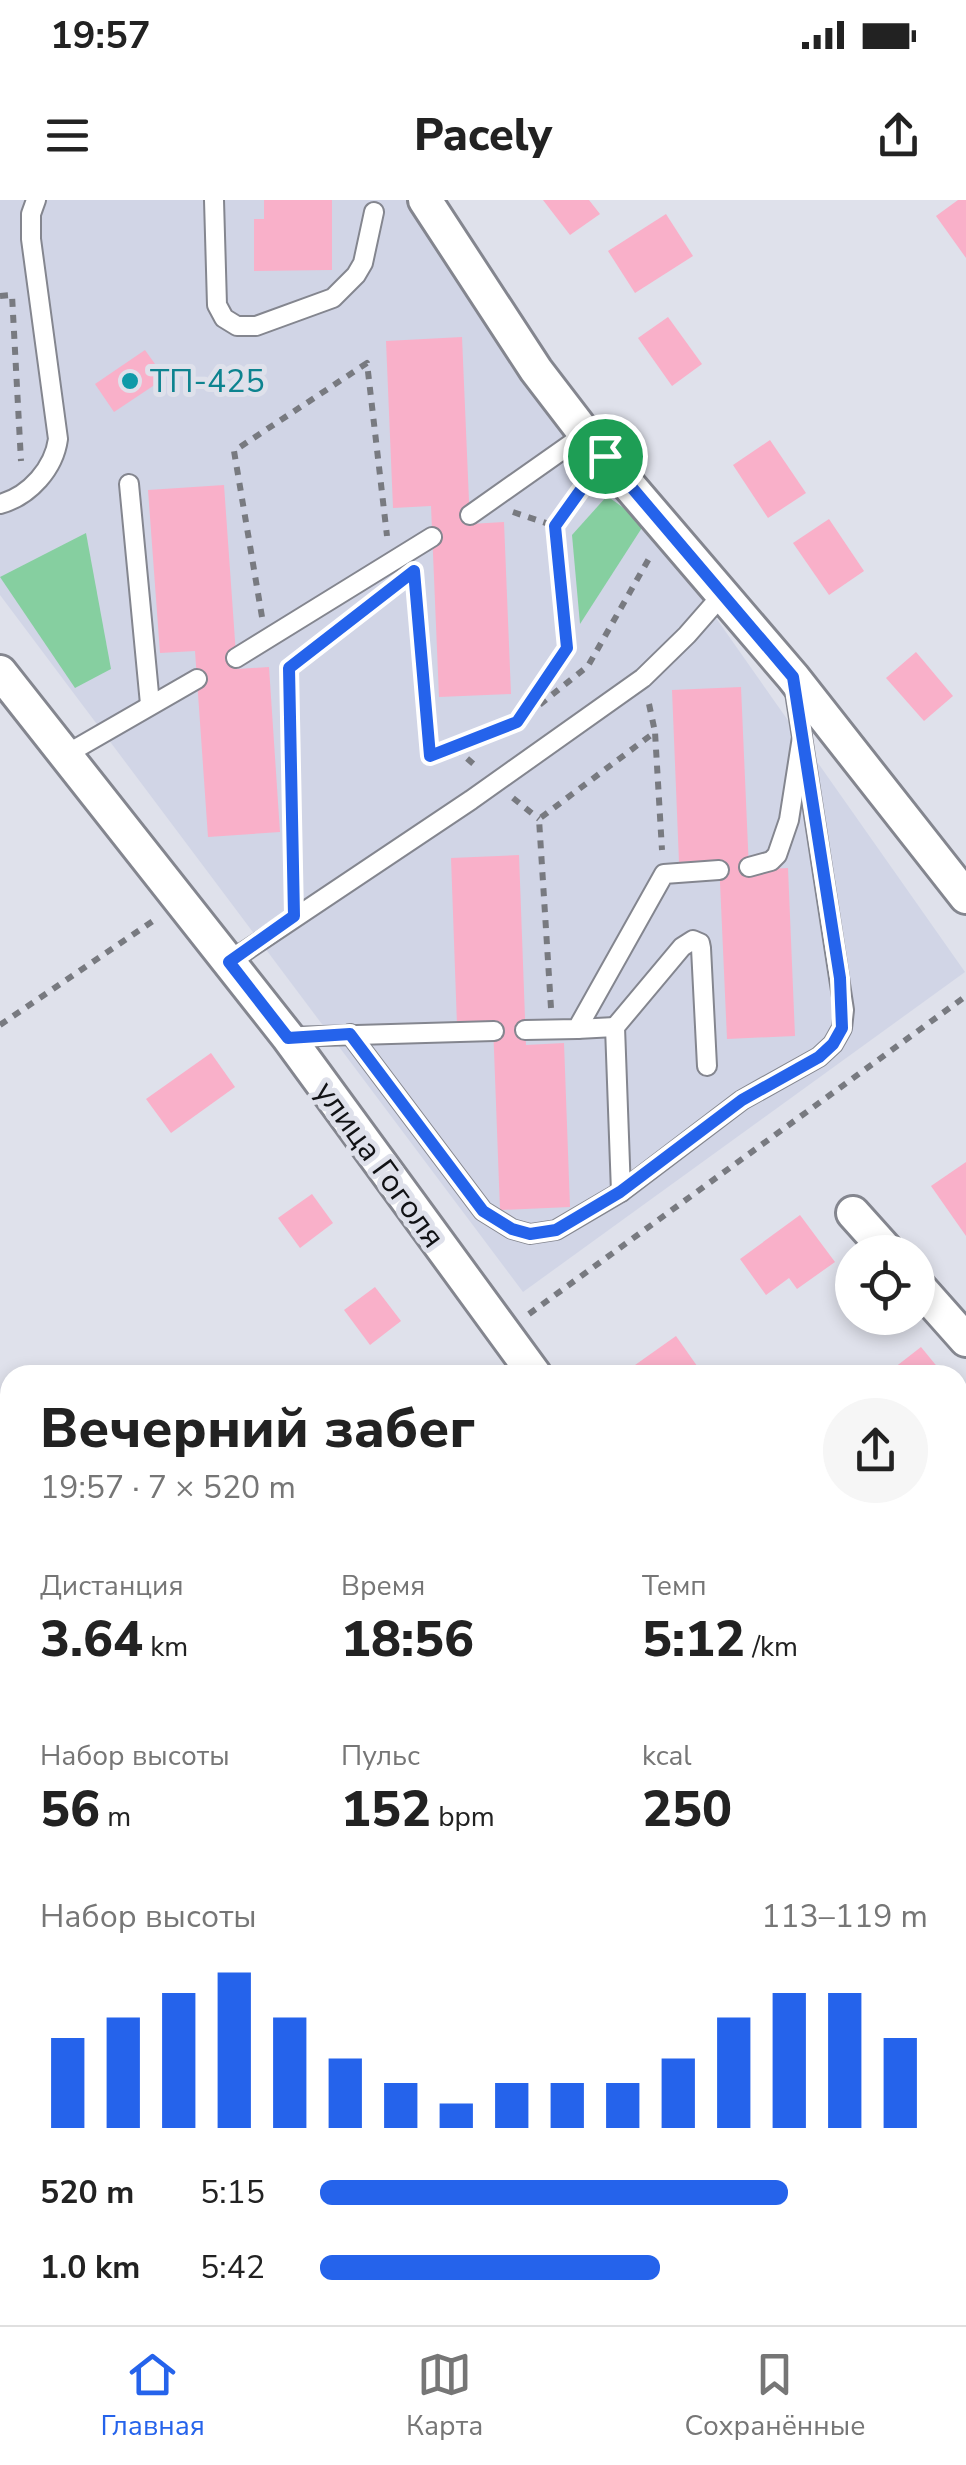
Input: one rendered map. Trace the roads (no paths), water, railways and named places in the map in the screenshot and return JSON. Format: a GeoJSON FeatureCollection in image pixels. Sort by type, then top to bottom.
{"type":"FeatureCollection","features":[{"type":"Feature","properties":{"kind":"street"},"geometry":{"type":"LineString","coordinates":[[425,200],[536,370],[793,677],[966,897]]}},
{"type":"Feature","properties":{"kind":"street","name":"улица Гоголя"},"geometry":{"type":"LineString","coordinates":[[0,672],[288,1038],[528,1365]]}},
{"type":"Feature","properties":{"kind":"street"},"geometry":{"type":"LineString","coordinates":[[853,1214],[872,1235]]}},
{"type":"Feature","properties":{"kind":"street"},"geometry":{"type":"LineString","coordinates":[[935,1305],[966,1340]]}},
{"type":"Feature","properties":{"kind":"lane"},"geometry":{"type":"LineString","coordinates":[[0,504],[46,473],[56,457],[58,439],[30,214],[36,200]]}},
{"type":"Feature","properties":{"kind":"lane"},"geometry":{"type":"LineString","coordinates":[[214,200],[217,305],[224,318],[236,326],[256,326],[333,298],[363,263],[374,212]]}},
{"type":"Feature","properties":{"kind":"lane"},"geometry":{"type":"LineString","coordinates":[[470,514],[595,445]]}},
{"type":"Feature","properties":{"kind":"lane"},"geometry":{"type":"LineString","coordinates":[[130,484],[150,704]]}},
{"type":"Feature","properties":{"kind":"lane"},"geometry":{"type":"LineString","coordinates":[[236,658],[432,537]]}},
{"type":"Feature","properties":{"kind":"lane"},"geometry":{"type":"LineString","coordinates":[[229,962],[472,800],[643,678],[722,595]]}},
{"type":"Feature","properties":{"kind":"lane"},"geometry":{"type":"LineString","coordinates":[[350,1034],[483,1211],[530,1234],[556,1230],[620,1192],[742,1100],[819,1057],[842,1028],[840,978],[793,677]]}},
{"type":"Feature","properties":{"kind":"lane"},"geometry":{"type":"LineString","coordinates":[[66,754],[198,679]]}},
{"type":"Feature","properties":{"kind":"lane"},"geometry":{"type":"LineString","coordinates":[[749,867],[771,861],[780,848],[802,737]]}},
{"type":"Feature","properties":{"kind":"lane"},"geometry":{"type":"LineString","coordinates":[[577,1029],[664,874],[720,870]]}},
{"type":"Feature","properties":{"kind":"lane"},"geometry":{"type":"LineString","coordinates":[[620,1192],[615,1027],[682,947],[696,940],[701,948],[707,1066]]}},
{"type":"Feature","properties":{"kind":"lane"},"geometry":{"type":"LineString","coordinates":[[525,1030],[615,1027]]}},
{"type":"Feature","properties":{"kind":"lane"},"geometry":{"type":"LineString","coordinates":[[288,1038],[494,1031]]}},
{"type":"Feature","properties":{"kind":"place","name":"ТП-425"},"geometry":{"type":"Point","coordinates":[130,381]}}]}
